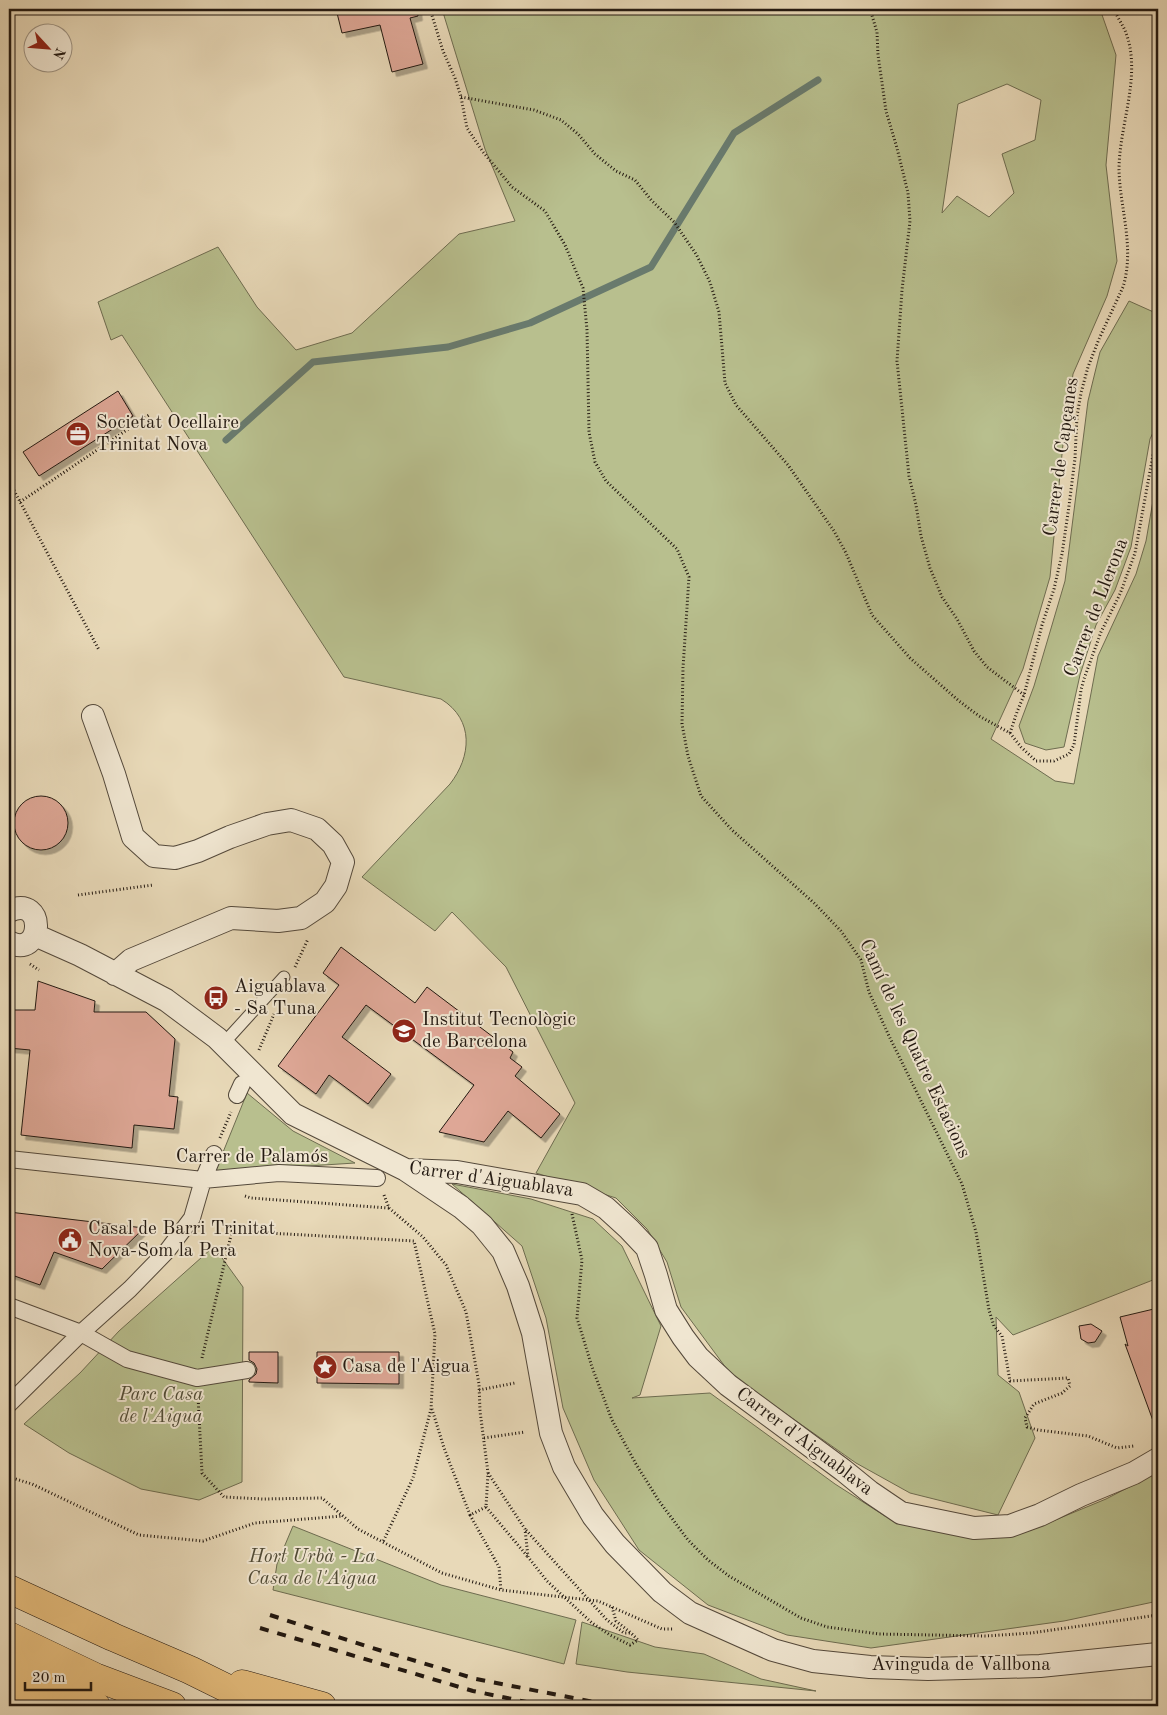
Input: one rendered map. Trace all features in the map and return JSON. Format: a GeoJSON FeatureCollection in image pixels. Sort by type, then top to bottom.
{"type":"FeatureCollection","features":[{"type":"Feature","properties":{"kind":"highway"},"geometry":{"type":"LineString","coordinates":[[9,1589],[190,1670],[263,1706]]}},
{"type":"Feature","properties":{"kind":"highway"},"geometry":{"type":"LineString","coordinates":[[9,1636],[95,1677],[172,1706]]}},
{"type":"Feature","properties":{"kind":"highway"},"geometry":{"type":"LineString","coordinates":[[9,1665],[94,1706]]}},
{"type":"Feature","properties":{"kind":"highway"},"geometry":{"type":"LineString","coordinates":[[190,1670],[322,1706]]}},
{"type":"Feature","properties":{"kind":"highway"},"geometry":{"type":"LineString","coordinates":[[9,1677],[94,1706]]}},
{"type":"Feature","properties":{"kind":"highway"},"geometry":{"type":"LineString","coordinates":[[9,1689],[46,1706]]}},
{"type":"Feature","properties":{"kind":"street"},"geometry":{"type":"LineString","coordinates":[[93,716],[114,774],[133,837],[154,856],[175,858],[267,824],[291,820],[317,829],[334,844],[343,862],[336,886],[325,902],[301,918],[278,921],[231,918],[131,960],[116,974]]}},
{"type":"Feature","properties":{"kind":"street"},"geometry":{"type":"LineString","coordinates":[[9,911],[20,908],[31,912],[37,923],[35,935],[28,943],[17,945],[9,942]]}},
{"type":"Feature","properties":{"kind":"street","name":"Carrer d'Aiguablava"},"geometry":{"type":"LineString","coordinates":[[35,935],[80,955],[166,1000],[224,1044],[293,1114],[403,1168],[457,1172],[582,1194],[606,1208],[646,1248],[666,1310],[683,1337],[710,1368],[728,1385],[870,1492],[901,1513],[974,1528],[1010,1526],[1040,1515],[1134,1473],[1158,1459]]}},
{"type":"Feature","properties":{"kind":"street"},"geometry":{"type":"LineString","coordinates":[[9,1404],[81,1333],[130,1289],[167,1251],[192,1218],[203,1180],[214,1154]]}},
{"type":"Feature","properties":{"kind":"street","name":"Carrer de Palamós"},"geometry":{"type":"LineString","coordinates":[[9,1159],[203,1180],[279,1173],[377,1178]]}},
{"type":"Feature","properties":{"kind":"street","name":"Avinguda de Vallbona"},"geometry":{"type":"LineString","coordinates":[[403,1168],[461,1207],[482,1225],[503,1251],[518,1286],[533,1333],[551,1433],[564,1467],[592,1516],[614,1544],[662,1592],[690,1613],[773,1650],[813,1662],[870,1667],[928,1669],[1040,1666],[1158,1654]]}},
{"type":"Feature","properties":{"kind":"street"},"geometry":{"type":"LineString","coordinates":[[9,1306],[81,1333],[127,1359],[197,1378],[247,1370]]}},
{"type":"Feature","properties":{"kind":"lane"},"geometry":{"type":"LineString","coordinates":[[224,1044],[284,977]]}},
{"type":"Feature","properties":{"kind":"lane"},"geometry":{"type":"LineString","coordinates":[[377,1178],[403,1168]]}},
{"type":"Feature","properties":{"kind":"path","name":"Camí de les Quatre Estacions"},"geometry":{"type":"LineString","coordinates":[[430,9],[443,51],[455,78],[467,128],[483,152],[512,187],[546,211],[565,245],[583,288],[587,330],[589,432],[595,462],[606,481],[677,549],[689,577],[683,668],[682,724],[688,756],[701,796],[732,830],[814,903],[841,931],[861,960],[869,992],[962,1184],[976,1232],[989,1310],[994,1326],[1002,1336],[1010,1381],[1068,1378],[1070,1386],[1062,1393],[1034,1404],[1025,1418],[1027,1426],[1038,1430],[1088,1436],[1117,1448]]}},
{"type":"Feature","properties":{"kind":"path"},"geometry":{"type":"LineString","coordinates":[[870,9],[876,32],[886,111],[908,194],[910,220],[902,290],[897,361],[909,476],[921,536],[930,568],[942,597],[957,619],[974,651],[987,667],[1024,695]]}},
{"type":"Feature","properties":{"kind":"path","name":"Carrer de Capçanes"},"geometry":{"type":"LineString","coordinates":[[1010,733],[1024,695],[1062,554],[1075,458],[1077,416],[1081,393],[1088,367],[1127,275],[1128,251],[1120,194],[1119,149],[1131,82],[1130,58],[1126,33],[1114,9]]}},
{"type":"Feature","properties":{"kind":"path"},"geometry":{"type":"LineString","coordinates":[[461,98],[534,110],[561,120],[578,134],[595,154],[616,171],[635,180],[652,201],[674,222],[696,254],[710,282],[719,312],[725,383],[736,405],[788,466],[834,531],[846,553],[872,615],[910,658],[959,701],[979,716],[1010,733]]}},
{"type":"Feature","properties":{"kind":"path"},"geometry":{"type":"LineString","coordinates":[[20,502],[149,415]]}},
{"type":"Feature","properties":{"kind":"path","name":"Carrer de Llerona"},"geometry":{"type":"LineString","coordinates":[[1010,733],[1036,761],[1054,761],[1069,754],[1074,745],[1080,690],[1101,632],[1120,594],[1135,553],[1155,444],[1158,437]]}},
{"type":"Feature","properties":{"kind":"path"},"geometry":{"type":"LineString","coordinates":[[9,481],[100,650]]}},
{"type":"Feature","properties":{"kind":"path"},"geometry":{"type":"LineString","coordinates":[[78,895],[153,885]]}},
{"type":"Feature","properties":{"kind":"path"},"geometry":{"type":"LineString","coordinates":[[32,965],[39,970]]}},
{"type":"Feature","properties":{"kind":"path"},"geometry":{"type":"LineString","coordinates":[[214,1154],[240,1089]]}},
{"type":"Feature","properties":{"kind":"path"},"geometry":{"type":"LineString","coordinates":[[225,1178],[236,1193],[251,1198],[389,1208]]}},
{"type":"Feature","properties":{"kind":"path"},"geometry":{"type":"LineString","coordinates":[[377,1178],[389,1208],[423,1237],[446,1265],[466,1312],[479,1390],[488,1473],[486,1507],[547,1581],[592,1623],[610,1635],[630,1644],[638,1640],[616,1621],[612,1607]]}},
{"type":"Feature","properties":{"kind":"path"},"geometry":{"type":"LineString","coordinates":[[568,1192],[582,1260],[578,1318],[603,1398],[612,1420],[636,1464],[688,1540],[708,1560],[729,1576],[801,1618],[827,1627],[871,1633],[986,1636],[1032,1633],[1158,1615]]}},
{"type":"Feature","properties":{"kind":"path"},"geometry":{"type":"LineString","coordinates":[[383,1542],[413,1478],[432,1409],[435,1334],[414,1241],[232,1231],[197,1378],[202,1473],[224,1497],[262,1499],[322,1498],[358,1528],[383,1542],[442,1573],[501,1590],[598,1601],[662,1628],[678,1629]]}},
{"type":"Feature","properties":{"kind":"path"},"geometry":{"type":"LineString","coordinates":[[479,1390],[515,1383]]}},
{"type":"Feature","properties":{"kind":"path"},"geometry":{"type":"LineString","coordinates":[[432,1409],[444,1448],[470,1515],[499,1567],[501,1590]]}},
{"type":"Feature","properties":{"kind":"path"},"geometry":{"type":"LineString","coordinates":[[484,1438],[525,1432]]}},
{"type":"Feature","properties":{"kind":"path"},"geometry":{"type":"LineString","coordinates":[[488,1473],[525,1529],[607,1620],[624,1633],[631,1633]]}},
{"type":"Feature","properties":{"kind":"path"},"geometry":{"type":"LineString","coordinates":[[9,1477],[32,1484],[139,1535],[204,1541],[255,1523],[343,1516]]}},
{"type":"Feature","properties":{"kind":"path"},"geometry":{"type":"LineString","coordinates":[[470,1515],[486,1507]]}},
{"type":"Feature","properties":{"kind":"path"},"geometry":{"type":"LineString","coordinates":[[525,1529],[528,1557]]}},
{"type":"Feature","properties":{"kind":"green space"},"geometry":{"type":"Polygon","coordinates":[[[442,9],[1100,9],[1116,55],[1106,165],[1117,261],[1107,296],[1073,374],[1063,444],[1050,577],[1023,669],[991,739],[1055,781],[1074,784],[1098,656],[1136,574],[1146,541],[1158,472],[1158,1278],[1013,1335],[996,1317],[998,1375],[1019,1392],[1035,1438],[998,1515],[910,1493],[856,1463],[732,1376],[681,1307],[667,1262],[647,1229],[616,1198],[536,1173],[575,1103],[506,967],[452,912],[435,931],[362,877],[450,784],[457,773],[465,751],[466,739],[460,717],[441,699],[344,677],[122,335],[111,340],[98,302],[218,247],[257,307],[296,350],[352,333],[459,234],[515,221],[485,149],[442,9]],[[1007,84],[958,104],[942,213],[957,196],[989,217],[1014,193],[1002,154],[1035,140],[1041,100],[1007,84]]]}},
{"type":"Feature","properties":{"kind":"green space"},"geometry":{"type":"Polygon","coordinates":[[[1129,301],[1158,314],[1158,422],[1150,439],[1131,547],[1115,590],[1096,625],[1080,675],[1064,747],[1046,750],[1025,743],[1019,726],[1034,686],[1065,581],[1088,401],[1100,352],[1129,301]]]}},
{"type":"Feature","properties":{"kind":"green space"},"geometry":{"type":"Polygon","coordinates":[[[247,1093],[293,1131],[355,1163],[215,1172],[247,1093]]]}},
{"type":"Feature","properties":{"kind":"green space"},"geometry":{"type":"Polygon","coordinates":[[[452,1184],[531,1199],[593,1219],[622,1246],[661,1326],[640,1395],[632,1398],[710,1393],[835,1484],[885,1516],[975,1539],[1031,1530],[1106,1499],[1158,1472],[1158,1601],[1064,1621],[871,1648],[787,1635],[708,1605],[639,1550],[594,1480],[563,1408],[546,1318],[522,1246],[452,1184]]]}},
{"type":"Feature","properties":{"kind":"green space","name":"Parc Casa de l'Aigua"},"geometry":{"type":"Polygon","coordinates":[[[211,1249],[217,1251],[243,1287],[242,1482],[199,1500],[141,1489],[69,1453],[24,1424],[80,1373],[119,1331],[211,1249]]]}},
{"type":"Feature","properties":{"kind":"green space","name":"Hort Urbà - La Casa de l'Aigua"},"geometry":{"type":"Polygon","coordinates":[[[293,1526],[441,1585],[576,1620],[564,1664],[273,1590],[277,1564],[293,1526]]]}},
{"type":"Feature","properties":{"kind":"green space"},"geometry":{"type":"Polygon","coordinates":[[[582,1622],[655,1647],[704,1654],[761,1679],[816,1691],[627,1672],[576,1664],[582,1622]]]}},
{"type":"Feature","properties":{"kind":"building"},"geometry":{"type":"Polygon","coordinates":[[[336,9],[417,9],[418,16],[410,18],[423,64],[392,72],[380,25],[342,33],[336,9]]]}},
{"type":"Feature","properties":{"kind":"building","name":"Societat Ocellaire Trinitat Nova"},"geometry":{"type":"Polygon","coordinates":[[[118,391],[133,416],[39,476],[23,452],[118,391]]]}},
{"type":"Feature","properties":{"kind":"building"},"geometry":{"type":"Polygon","coordinates":[[[41,796],[60,804],[68,823],[60,842],[41,850],[22,842],[14,823],[22,804],[41,796]]]}},
{"type":"Feature","properties":{"kind":"building"},"geometry":{"type":"Polygon","coordinates":[[[341,947],[415,1003],[427,987],[513,1052],[510,1058],[522,1067],[515,1076],[560,1114],[541,1138],[508,1111],[484,1142],[439,1132],[474,1085],[366,1005],[342,1037],[391,1074],[368,1104],[329,1075],[316,1094],[278,1066],[339,985],[323,973],[341,947]]]}},
{"type":"Feature","properties":{"kind":"building"},"geometry":{"type":"Polygon","coordinates":[[[38,981],[95,1001],[94,1012],[146,1012],[175,1039],[169,1096],[178,1097],[174,1129],[134,1125],[132,1148],[21,1135],[30,1050],[9,1048],[9,1010],[35,1010],[38,981]]]}},
{"type":"Feature","properties":{"kind":"building","name":"Casal de Barri Trinitat Nova-Som la Pera"},"geometry":{"type":"Polygon","coordinates":[[[9,1212],[144,1228],[102,1269],[54,1252],[40,1285],[9,1274],[9,1212]]]}},
{"type":"Feature","properties":{"kind":"building"},"geometry":{"type":"Polygon","coordinates":[[[1158,1308],[1158,1429],[1156,1429],[1125,1344],[1128,1346],[1120,1317],[1158,1308]]]}},
{"type":"Feature","properties":{"kind":"building"},"geometry":{"type":"Polygon","coordinates":[[[1091,1324],[1102,1331],[1095,1342],[1088,1343],[1081,1339],[1079,1326],[1091,1324]]]}},
{"type":"Feature","properties":{"kind":"building"},"geometry":{"type":"Polygon","coordinates":[[[249,1352],[278,1352],[278,1383],[249,1382],[256,1374],[257,1369],[254,1363],[249,1360],[249,1352]]]}},
{"type":"Feature","properties":{"kind":"building"},"geometry":{"type":"Polygon","coordinates":[[[317,1352],[399,1352],[399,1384],[317,1383],[317,1352]]]}},
{"type":"Feature","properties":{"kind":"waterway"},"geometry":{"type":"LineString","coordinates":[[226,440],[313,362],[448,347],[530,323],[651,267],[734,133],[818,80]]}},
{"type":"Feature","properties":{"kind":"railway"},"geometry":{"type":"LineString","coordinates":[[270,1615],[476,1679],[623,1706]]}},
{"type":"Feature","properties":{"kind":"railway"},"geometry":{"type":"LineString","coordinates":[[260,1628],[473,1691],[546,1706]]}},
{"type":"Feature","properties":{"kind":"railway"},"geometry":{"type":"LineString","coordinates":[[1138,1706],[1158,1704]]}},
{"type":"Feature","properties":{"kind":"place","name":"Societat Ocellaire Trinitat Nova"},"geometry":{"type":"Point","coordinates":[78,434]}},
{"type":"Feature","properties":{"kind":"place","name":"Aiguablava - Sa Tuna"},"geometry":{"type":"Point","coordinates":[216,998]}},
{"type":"Feature","properties":{"kind":"place","name":"Institut Tecnològic de Barcelona"},"geometry":{"type":"Point","coordinates":[404,1031]}},
{"type":"Feature","properties":{"kind":"place","name":"Casal de Barri Trinitat Nova-Som la Pera"},"geometry":{"type":"Point","coordinates":[70,1240]}},
{"type":"Feature","properties":{"kind":"place","name":"Casa de l'Aigua"},"geometry":{"type":"Point","coordinates":[325,1367]}}]}
